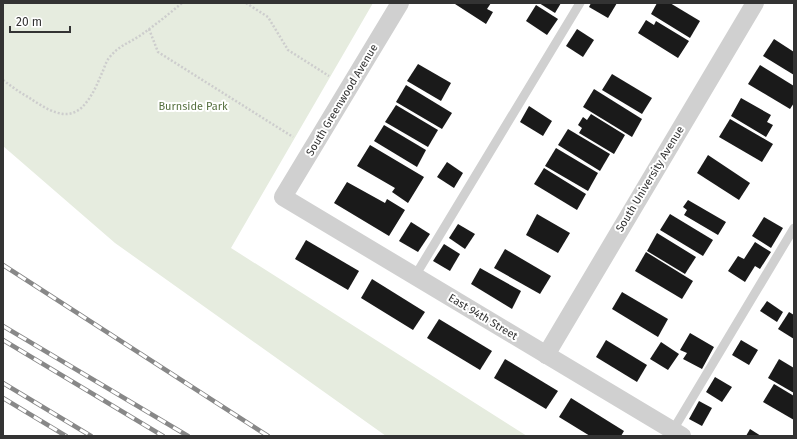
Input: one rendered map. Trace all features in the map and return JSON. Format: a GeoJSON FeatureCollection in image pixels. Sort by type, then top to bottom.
{"type":"FeatureCollection","features":[{"type":"Feature","properties":{"kind":"street","name":"South Greenwood Avenue"},"geometry":{"type":"LineString","coordinates":[[283,197],[400,3]]}},
{"type":"Feature","properties":{"kind":"street","name":"South University Avenue"},"geometry":{"type":"LineString","coordinates":[[546,355],[755,3]]}},
{"type":"Feature","properties":{"kind":"street","name":"East 94th Street"},"geometry":{"type":"LineString","coordinates":[[283,197],[678,433]]}},
{"type":"Feature","properties":{"kind":"lane"},"geometry":{"type":"LineString","coordinates":[[415,276],[580,3]]}},
{"type":"Feature","properties":{"kind":"lane"},"geometry":{"type":"LineString","coordinates":[[678,433],[794,228]]}},
{"type":"Feature","properties":{"kind":"path"},"geometry":{"type":"LineString","coordinates":[[3,80],[50,111],[64,114],[74,113],[84,105],[108,59],[124,44],[149,29],[182,3]]}},
{"type":"Feature","properties":{"kind":"path"},"geometry":{"type":"LineString","coordinates":[[246,3],[268,17],[288,50],[329,76]]}},
{"type":"Feature","properties":{"kind":"path"},"geometry":{"type":"LineString","coordinates":[[149,29],[158,52],[293,137]]}},
{"type":"Feature","properties":{"kind":"green space","name":"Burnside Park"},"geometry":{"type":"Polygon","coordinates":[[[3,3],[373,3],[231,248],[527,436],[386,436],[115,243],[3,146],[3,3]]]}},
{"type":"Feature","properties":{"kind":"building"},"geometry":{"type":"Polygon","coordinates":[[[455,3],[491,3],[487,9],[493,12],[486,24],[455,3]]]}},
{"type":"Feature","properties":{"kind":"building"},"geometry":{"type":"Polygon","coordinates":[[[539,3],[561,3],[555,13],[539,3]]]}},
{"type":"Feature","properties":{"kind":"building"},"geometry":{"type":"Polygon","coordinates":[[[591,3],[617,3],[608,18],[589,7],[591,3]]]}},
{"type":"Feature","properties":{"kind":"building"},"geometry":{"type":"Polygon","coordinates":[[[657,3],[670,3],[700,21],[690,38],[651,14],[657,3]]]}},
{"type":"Feature","properties":{"kind":"building"},"geometry":{"type":"Polygon","coordinates":[[[536,5],[558,19],[547,35],[526,21],[536,5]]]}},
{"type":"Feature","properties":{"kind":"building"},"geometry":{"type":"Polygon","coordinates":[[[646,20],[654,25],[656,21],[689,41],[678,58],[638,33],[646,20]]]}},
{"type":"Feature","properties":{"kind":"building"},"geometry":{"type":"Polygon","coordinates":[[[577,29],[594,40],[583,57],[566,46],[577,29]]]}},
{"type":"Feature","properties":{"kind":"building"},"geometry":{"type":"Polygon","coordinates":[[[774,39],[794,52],[794,75],[763,56],[774,39]]]}},
{"type":"Feature","properties":{"kind":"building"},"geometry":{"type":"Polygon","coordinates":[[[418,64],[451,83],[441,101],[407,81],[418,64]]]}},
{"type":"Feature","properties":{"kind":"building"},"geometry":{"type":"Polygon","coordinates":[[[760,65],[794,86],[794,103],[790,109],[748,84],[760,65]]]}},
{"type":"Feature","properties":{"kind":"building"},"geometry":{"type":"Polygon","coordinates":[[[612,74],[652,98],[642,114],[602,90],[612,74]]]}},
{"type":"Feature","properties":{"kind":"building"},"geometry":{"type":"Polygon","coordinates":[[[406,85],[452,113],[442,129],[396,102],[406,85]]]}},
{"type":"Feature","properties":{"kind":"building"},"geometry":{"type":"Polygon","coordinates":[[[594,89],[642,119],[632,137],[583,107],[594,89]]]}},
{"type":"Feature","properties":{"kind":"building"},"geometry":{"type":"Polygon","coordinates":[[[741,98],[771,115],[767,122],[773,125],[766,137],[731,116],[741,98]]]}},
{"type":"Feature","properties":{"kind":"building"},"geometry":{"type":"Polygon","coordinates":[[[396,105],[438,130],[428,147],[385,122],[396,105]]]}},
{"type":"Feature","properties":{"kind":"building"},"geometry":{"type":"Polygon","coordinates":[[[529,106],[552,121],[543,136],[520,122],[529,106]]]}},
{"type":"Feature","properties":{"kind":"building"},"geometry":{"type":"Polygon","coordinates":[[[591,114],[625,135],[614,154],[579,133],[582,128],[578,125],[583,117],[587,120],[591,114]]]}},
{"type":"Feature","properties":{"kind":"building"},"geometry":{"type":"Polygon","coordinates":[[[730,119],[773,144],[762,162],[719,137],[730,119]]]}},
{"type":"Feature","properties":{"kind":"building"},"geometry":{"type":"Polygon","coordinates":[[[384,125],[426,150],[417,167],[374,141],[384,125]]]}},
{"type":"Feature","properties":{"kind":"building"},"geometry":{"type":"Polygon","coordinates":[[[568,129],[610,154],[600,171],[558,145],[568,129]]]}},
{"type":"Feature","properties":{"kind":"building"},"geometry":{"type":"Polygon","coordinates":[[[370,145],[424,177],[408,203],[392,192],[395,188],[357,166],[370,145]]]}},
{"type":"Feature","properties":{"kind":"building"},"geometry":{"type":"Polygon","coordinates":[[[556,148],[598,173],[588,191],[545,166],[556,148]]]}},
{"type":"Feature","properties":{"kind":"building"},"geometry":{"type":"Polygon","coordinates":[[[708,155],[750,183],[739,200],[697,173],[708,155]]]}},
{"type":"Feature","properties":{"kind":"building"},"geometry":{"type":"Polygon","coordinates":[[[447,162],[463,173],[454,188],[437,177],[447,162]]]}},
{"type":"Feature","properties":{"kind":"building"},"geometry":{"type":"Polygon","coordinates":[[[544,168],[586,194],[577,210],[534,184],[544,168]]]}},
{"type":"Feature","properties":{"kind":"building"},"geometry":{"type":"Polygon","coordinates":[[[347,182],[385,203],[387,199],[405,210],[389,236],[334,203],[347,182]]]}},
{"type":"Feature","properties":{"kind":"building"},"geometry":{"type":"Polygon","coordinates":[[[688,200],[726,222],[718,235],[684,215],[687,210],[683,207],[688,200]]]}},
{"type":"Feature","properties":{"kind":"building"},"geometry":{"type":"Polygon","coordinates":[[[537,214],[570,233],[558,253],[526,235],[537,214]]]}},
{"type":"Feature","properties":{"kind":"building"},"geometry":{"type":"Polygon","coordinates":[[[670,214],[713,240],[703,256],[660,230],[670,214]]]}},
{"type":"Feature","properties":{"kind":"building"},"geometry":{"type":"Polygon","coordinates":[[[764,217],[783,228],[771,248],[752,236],[764,217]]]}},
{"type":"Feature","properties":{"kind":"building"},"geometry":{"type":"Polygon","coordinates":[[[411,222],[430,234],[418,252],[399,241],[411,222]]]}},
{"type":"Feature","properties":{"kind":"building"},"geometry":{"type":"Polygon","coordinates":[[[458,224],[475,234],[465,249],[449,238],[458,224]]]}},
{"type":"Feature","properties":{"kind":"building"},"geometry":{"type":"Polygon","coordinates":[[[657,233],[696,257],[685,274],[647,251],[657,233]]]}},
{"type":"Feature","properties":{"kind":"building"},"geometry":{"type":"Polygon","coordinates":[[[306,240],[359,271],[348,290],[295,259],[306,240]]]}},
{"type":"Feature","properties":{"kind":"building"},"geometry":{"type":"Polygon","coordinates":[[[755,242],[771,252],[760,269],[755,266],[745,282],[728,271],[738,256],[744,259],[755,242]]]}},
{"type":"Feature","properties":{"kind":"building"},"geometry":{"type":"Polygon","coordinates":[[[444,244],[460,254],[450,271],[433,261],[444,244]]]}},
{"type":"Feature","properties":{"kind":"building"},"geometry":{"type":"Polygon","coordinates":[[[505,249],[551,276],[540,294],[494,268],[505,249]]]}},
{"type":"Feature","properties":{"kind":"building"},"geometry":{"type":"Polygon","coordinates":[[[646,252],[693,281],[682,299],[635,271],[646,252]]]}},
{"type":"Feature","properties":{"kind":"building"},"geometry":{"type":"Polygon","coordinates":[[[480,268],[521,291],[512,309],[471,284],[480,268]]]}},
{"type":"Feature","properties":{"kind":"building"},"geometry":{"type":"Polygon","coordinates":[[[372,279],[425,312],[413,330],[361,298],[372,279]]]}},
{"type":"Feature","properties":{"kind":"building"},"geometry":{"type":"Polygon","coordinates":[[[622,292],[668,319],[658,337],[612,309],[622,292]]]}},
{"type":"Feature","properties":{"kind":"building"},"geometry":{"type":"Polygon","coordinates":[[[767,301],[783,312],[777,322],[760,311],[767,301]]]}},
{"type":"Feature","properties":{"kind":"building"},"geometry":{"type":"Polygon","coordinates":[[[789,312],[794,315],[794,339],[778,329],[789,312]]]}},
{"type":"Feature","properties":{"kind":"building"},"geometry":{"type":"Polygon","coordinates":[[[439,319],[492,351],[480,370],[427,338],[439,319]]]}},
{"type":"Feature","properties":{"kind":"building"},"geometry":{"type":"Polygon","coordinates":[[[690,333],[714,347],[702,369],[683,359],[687,353],[680,350],[690,333]]]}},
{"type":"Feature","properties":{"kind":"building"},"geometry":{"type":"Polygon","coordinates":[[[606,340],[647,365],[637,382],[596,357],[606,340]]]}},
{"type":"Feature","properties":{"kind":"building"},"geometry":{"type":"Polygon","coordinates":[[[741,340],[758,350],[749,365],[732,355],[741,340]]]}},
{"type":"Feature","properties":{"kind":"building"},"geometry":{"type":"Polygon","coordinates":[[[661,342],[679,354],[668,370],[650,359],[661,342]]]}},
{"type":"Feature","properties":{"kind":"building"},"geometry":{"type":"Polygon","coordinates":[[[505,359],[558,391],[546,409],[494,378],[505,359]]]}},
{"type":"Feature","properties":{"kind":"building"},"geometry":{"type":"Polygon","coordinates":[[[779,359],[794,368],[794,393],[768,378],[779,359]]]}},
{"type":"Feature","properties":{"kind":"building"},"geometry":{"type":"Polygon","coordinates":[[[715,377],[732,387],[722,402],[706,392],[715,377]]]}},
{"type":"Feature","properties":{"kind":"building"},"geometry":{"type":"Polygon","coordinates":[[[774,384],[794,396],[794,420],[763,402],[774,384]]]}},
{"type":"Feature","properties":{"kind":"building"},"geometry":{"type":"Polygon","coordinates":[[[571,398],[624,431],[621,436],[590,436],[559,417],[571,398]]]}},
{"type":"Feature","properties":{"kind":"building"},"geometry":{"type":"Polygon","coordinates":[[[699,401],[712,408],[702,426],[689,419],[699,401]]]}},
{"type":"Feature","properties":{"kind":"building"},"geometry":{"type":"Polygon","coordinates":[[[750,429],[761,436],[746,436],[750,429]]]}},
{"type":"Feature","properties":{"kind":"railway"},"geometry":{"type":"LineString","coordinates":[[3,265],[268,436]]}},
{"type":"Feature","properties":{"kind":"railway"},"geometry":{"type":"LineString","coordinates":[[3,326],[188,436]]}},
{"type":"Feature","properties":{"kind":"railway"},"geometry":{"type":"LineString","coordinates":[[3,340],[163,436]]}},
{"type":"Feature","properties":{"kind":"railway"},"geometry":{"type":"LineString","coordinates":[[3,383],[91,436]]}},
{"type":"Feature","properties":{"kind":"railway"},"geometry":{"type":"LineString","coordinates":[[3,398],[66,436]]}}]}
